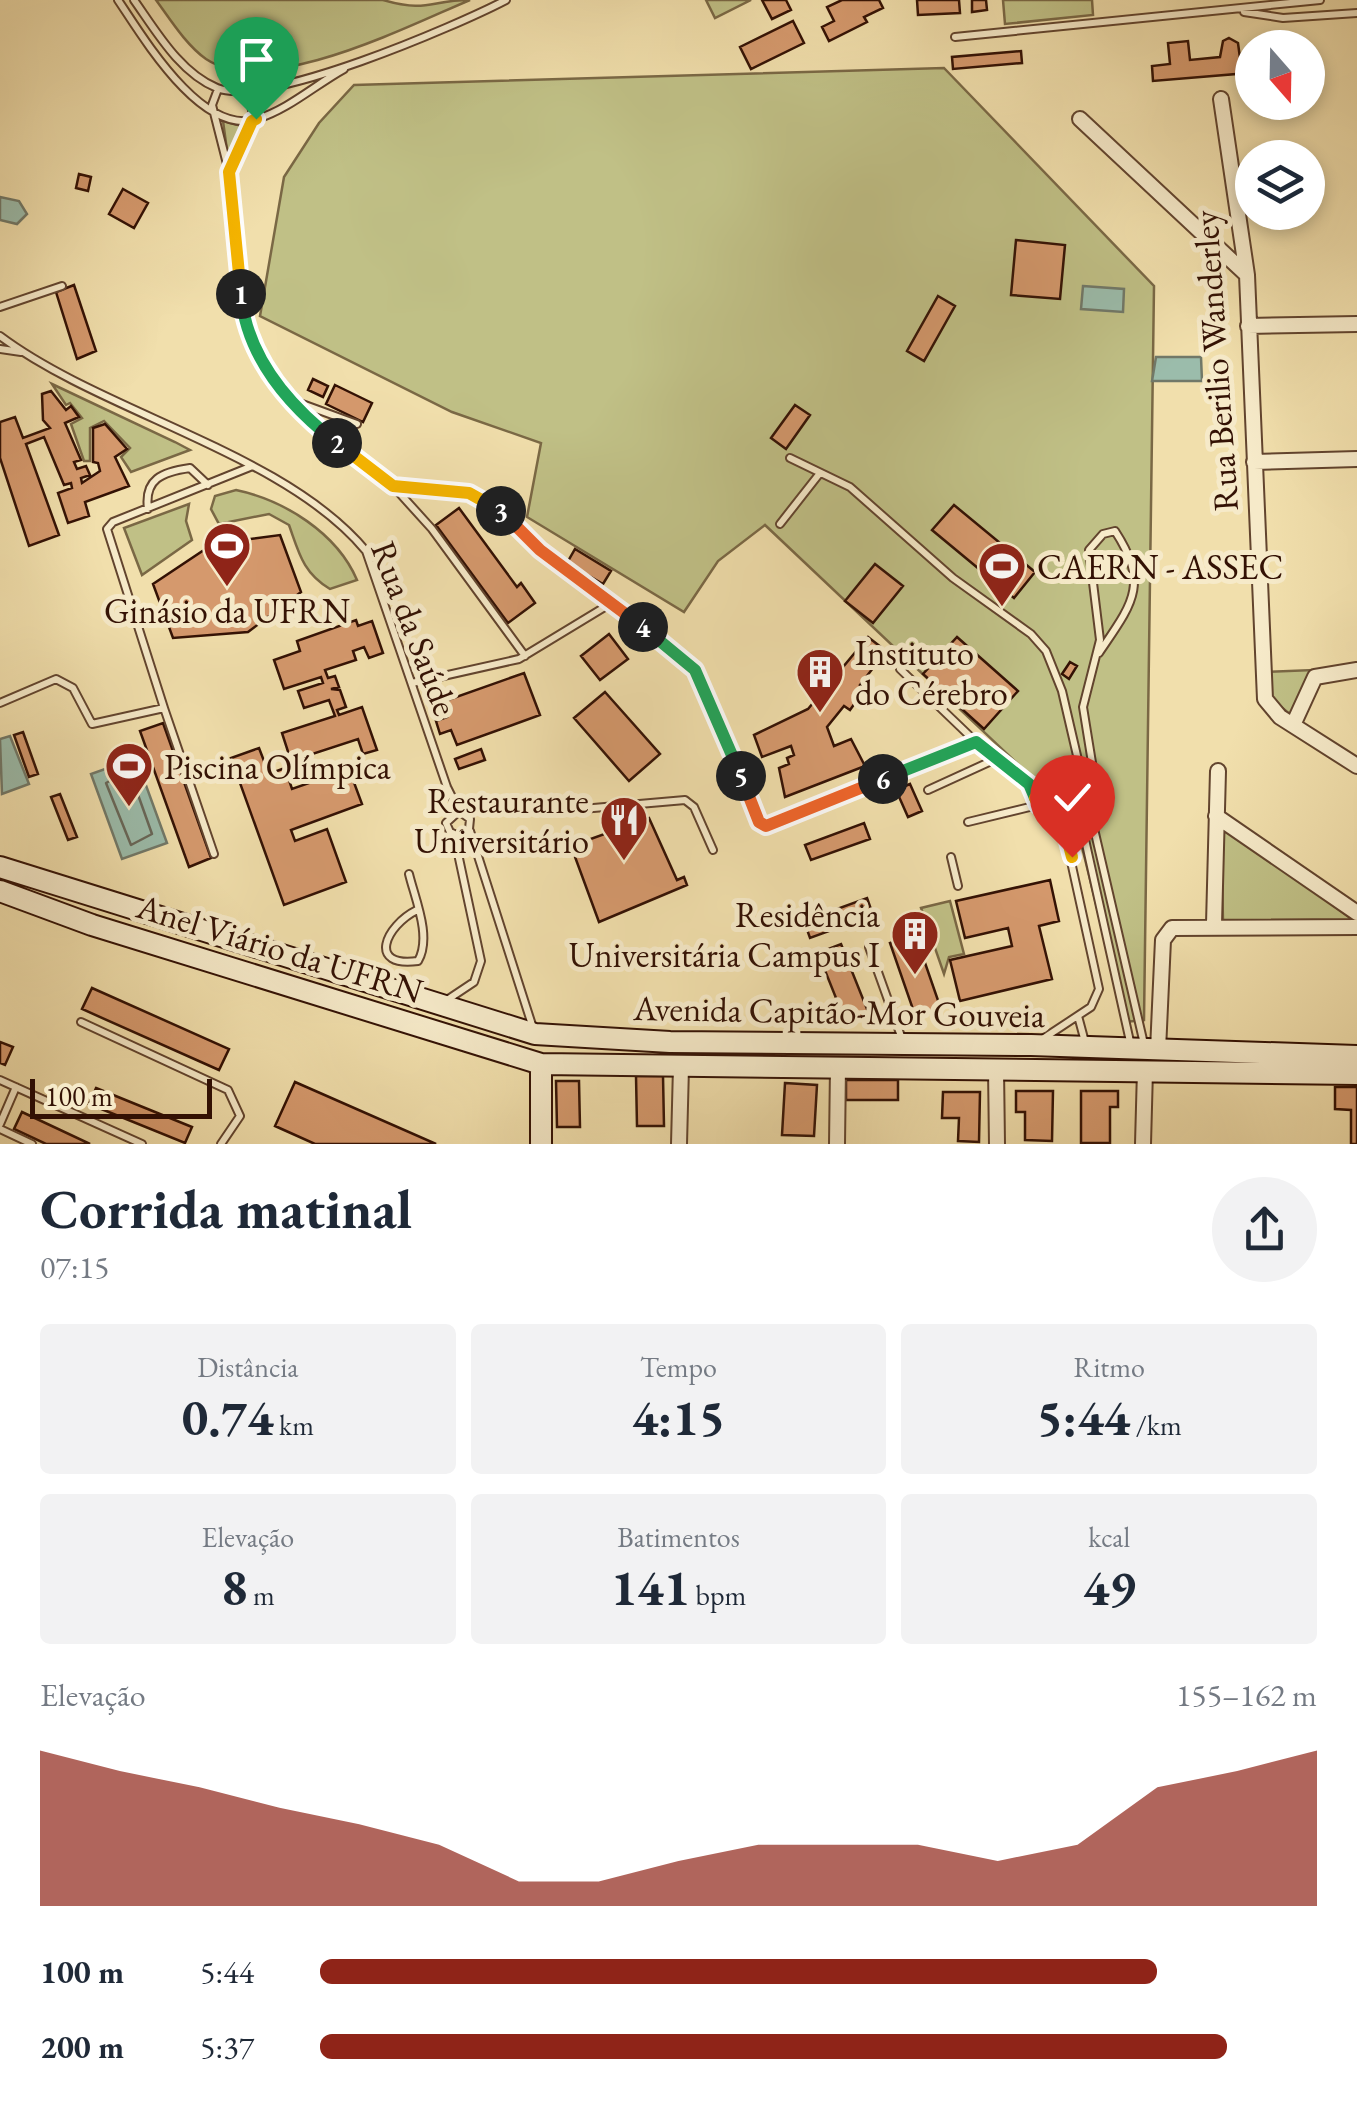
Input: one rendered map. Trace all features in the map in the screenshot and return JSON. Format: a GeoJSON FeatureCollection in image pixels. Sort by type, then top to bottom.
{"type":"FeatureCollection","features":[{"type":"Feature","properties":{"kind":"main road","name":"Anel Viário da UFRN"},"geometry":{"type":"LineString","coordinates":[[0,867],[535,1034]]}},
{"type":"Feature","properties":{"kind":"main road","name":"Anel Viário da UFRN"},"geometry":{"type":"LineString","coordinates":[[0,891],[92,925],[541,1064],[996,1069],[1148,1062]]}},
{"type":"Feature","properties":{"kind":"main road","name":"Avenida Capitão-Mor Gouveia"},"geometry":{"type":"LineString","coordinates":[[535,1034],[670,1042],[1088,1048],[1148,1062],[1357,1074]]}},
{"type":"Feature","properties":{"kind":"main road"},"geometry":{"type":"LineString","coordinates":[[1148,1062],[1357,1056]]}},
{"type":"Feature","properties":{"kind":"main road"},"geometry":{"type":"LineString","coordinates":[[541,1064],[541,1144]]}},
{"type":"Feature","properties":{"kind":"street","name":"Rua Berilio Wanderley"},"geometry":{"type":"LineString","coordinates":[[1221,99],[1246,275],[1265,698],[1272,711],[1357,766]]}},
{"type":"Feature","properties":{"kind":"street"},"geometry":{"type":"LineString","coordinates":[[1080,119],[1246,275]]}},
{"type":"Feature","properties":{"kind":"street"},"geometry":{"type":"LineString","coordinates":[[1248,326],[1357,324]]}},
{"type":"Feature","properties":{"kind":"street"},"geometry":{"type":"LineString","coordinates":[[1254,462],[1357,459]]}},
{"type":"Feature","properties":{"kind":"street"},"geometry":{"type":"LineString","coordinates":[[1294,725],[1315,677],[1357,670]]}},
{"type":"Feature","properties":{"kind":"street"},"geometry":{"type":"LineString","coordinates":[[1214,924],[1218,771]]}},
{"type":"Feature","properties":{"kind":"street"},"geometry":{"type":"LineString","coordinates":[[1216,816],[1357,913]]}},
{"type":"Feature","properties":{"kind":"street"},"geometry":{"type":"LineString","coordinates":[[1143,1144],[1148,1062],[1163,940],[1170,930],[1180,925],[1214,924],[1357,927]]}},
{"type":"Feature","properties":{"kind":"street"},"geometry":{"type":"LineString","coordinates":[[680,1144],[681,1067]]}},
{"type":"Feature","properties":{"kind":"street"},"geometry":{"type":"LineString","coordinates":[[837,1144],[838,1067]]}},
{"type":"Feature","properties":{"kind":"street"},"geometry":{"type":"LineString","coordinates":[[996,1069],[996,1144]]}},
{"type":"Feature","properties":{"kind":"lane"},"geometry":{"type":"LineString","coordinates":[[118,0],[179,85],[214,113],[252,121],[366,58]]}},
{"type":"Feature","properties":{"kind":"lane"},"geometry":{"type":"LineString","coordinates":[[134,0],[178,60],[218,89],[249,91],[292,83],[366,58],[506,0]]}},
{"type":"Feature","properties":{"kind":"lane"},"geometry":{"type":"LineString","coordinates":[[955,36],[1320,0]]}},
{"type":"Feature","properties":{"kind":"lane"},"geometry":{"type":"LineString","coordinates":[[1283,4],[1283,18]]}},
{"type":"Feature","properties":{"kind":"lane"},"geometry":{"type":"LineString","coordinates":[[1232,10],[1283,18],[1357,13]]}},
{"type":"Feature","properties":{"kind":"lane"},"geometry":{"type":"LineString","coordinates":[[218,89],[212,101],[229,172],[248,334],[270,376],[325,434],[393,486],[432,529],[524,656]]}},
{"type":"Feature","properties":{"kind":"lane"},"geometry":{"type":"LineString","coordinates":[[229,172],[252,121],[254,106],[249,91]]}},
{"type":"Feature","properties":{"kind":"lane"},"geometry":{"type":"LineString","coordinates":[[0,307],[62,286]]}},
{"type":"Feature","properties":{"kind":"lane","name":"Rua da Saúde"},"geometry":{"type":"LineString","coordinates":[[0,336],[22,352],[251,466],[336,520],[366,551],[459,811],[470,818],[469,829],[535,1034]]}},
{"type":"Feature","properties":{"kind":"lane","name":"Rua da Saúde"},"geometry":{"type":"LineString","coordinates":[[0,350],[22,352]]}},
{"type":"Feature","properties":{"kind":"lane"},"geometry":{"type":"LineString","coordinates":[[293,400],[358,424]]}},
{"type":"Feature","properties":{"kind":"lane"},"geometry":{"type":"LineString","coordinates":[[790,458],[850,487],[953,578],[1040,642],[1062,691],[1148,1062]]}},
{"type":"Feature","properties":{"kind":"lane"},"geometry":{"type":"LineString","coordinates":[[214,854],[107,534],[114,522],[251,466]]}},
{"type":"Feature","properties":{"kind":"lane"},"geometry":{"type":"LineString","coordinates":[[148,508],[146,489],[150,481],[176,470],[190,468],[208,485]]}},
{"type":"Feature","properties":{"kind":"lane"},"geometry":{"type":"LineString","coordinates":[[780,524],[820,473]]}},
{"type":"Feature","properties":{"kind":"lane"},"geometry":{"type":"LineString","coordinates":[[393,486],[445,488],[480,498],[510,518],[540,550],[614,602],[695,670],[763,826],[976,742]]}},
{"type":"Feature","properties":{"kind":"lane"},"geometry":{"type":"LineString","coordinates":[[1100,653],[1090,550],[1102,534],[1115,531],[1132,557],[1135,594],[1100,653],[1083,708],[1094,775],[1083,792],[1080,817],[1148,1062]]}},
{"type":"Feature","properties":{"kind":"lane"},"geometry":{"type":"LineString","coordinates":[[412,683],[524,656],[614,602]]}},
{"type":"Feature","properties":{"kind":"lane"},"geometry":{"type":"LineString","coordinates":[[900,669],[976,742],[1029,784],[1038,805]]}},
{"type":"Feature","properties":{"kind":"lane"},"geometry":{"type":"LineString","coordinates":[[0,704],[43,681],[56,679],[73,688],[92,724],[164,708]]}},
{"type":"Feature","properties":{"kind":"lane"},"geometry":{"type":"LineString","coordinates":[[928,790],[999,758]]}},
{"type":"Feature","properties":{"kind":"lane"},"geometry":{"type":"LineString","coordinates":[[582,808],[686,800],[694,807],[713,850]]}},
{"type":"Feature","properties":{"kind":"lane"},"geometry":{"type":"LineString","coordinates":[[968,822],[1038,805],[1059,807],[1098,979],[1096,1001],[1031,1046]]}},
{"type":"Feature","properties":{"kind":"lane"},"geometry":{"type":"LineString","coordinates":[[438,1006],[474,982],[482,961],[454,835],[446,823],[452,813],[459,811]]}},
{"type":"Feature","properties":{"kind":"lane"},"geometry":{"type":"LineString","coordinates":[[454,835],[469,829]]}},
{"type":"Feature","properties":{"kind":"lane"},"geometry":{"type":"LineString","coordinates":[[951,857],[958,886]]}},
{"type":"Feature","properties":{"kind":"lane"},"geometry":{"type":"LineString","coordinates":[[408,874],[417,910],[423,955],[418,961],[405,963],[390,956],[386,948],[388,931],[398,920],[417,910]]}},
{"type":"Feature","properties":{"kind":"lane"},"geometry":{"type":"LineString","coordinates":[[869,948],[904,1045]]}},
{"type":"Feature","properties":{"kind":"lane"},"geometry":{"type":"LineString","coordinates":[[1078,1016],[1088,1048]]}},
{"type":"Feature","properties":{"kind":"lane"},"geometry":{"type":"LineString","coordinates":[[81,1022],[228,1090],[240,1116],[220,1144]]}},
{"type":"Feature","properties":{"kind":"lane"},"geometry":{"type":"LineString","coordinates":[[0,1080],[142,1144]]}},
{"type":"Feature","properties":{"kind":"lane"},"geometry":{"type":"LineString","coordinates":[[16,1087],[0,1127],[32,1144]]}},
{"type":"Feature","properties":{"kind":"green space"},"geometry":{"type":"Polygon","coordinates":[[[156,0],[383,0],[420,6],[470,0],[338,54],[264,70],[232,69],[206,59],[185,39],[156,0]]]}},
{"type":"Feature","properties":{"kind":"green space"},"geometry":{"type":"Polygon","coordinates":[[[706,0],[751,0],[715,18],[706,0]]]}},
{"type":"Feature","properties":{"kind":"green space"},"geometry":{"type":"Polygon","coordinates":[[[1003,0],[1092,0],[1093,15],[1005,24],[1003,0]]]}},
{"type":"Feature","properties":{"kind":"green space","name":"CAERN - ASSEC"},"geometry":{"type":"Polygon","coordinates":[[[944,68],[1154,286],[1144,1020],[1125,1022],[1068,790],[1038,783],[765,525],[718,561],[684,612],[527,517],[541,443],[452,412],[260,316],[284,177],[319,123],[354,85],[944,68]]]}},
{"type":"Feature","properties":{"kind":"green space"},"geometry":{"type":"Polygon","coordinates":[[[223,121],[242,126],[229,165],[223,121]]]}},
{"type":"Feature","properties":{"kind":"green space"},"geometry":{"type":"Polygon","coordinates":[[[52,384],[190,450],[131,472],[121,457],[130,448],[104,421],[90,428],[90,461],[84,461],[71,424],[82,418],[70,403],[66,405],[52,384]]]}},
{"type":"Feature","properties":{"kind":"green space"},"geometry":{"type":"Polygon","coordinates":[[[236,490],[272,502],[307,521],[336,548],[357,580],[330,589],[321,583],[303,561],[289,525],[269,514],[219,524],[211,509],[215,496],[236,490]]]}},
{"type":"Feature","properties":{"kind":"green space"},"geometry":{"type":"Polygon","coordinates":[[[189,504],[186,521],[192,540],[142,575],[124,528],[189,504]]]}},
{"type":"Feature","properties":{"kind":"green space"},"geometry":{"type":"Polygon","coordinates":[[[1313,670],[1291,715],[1270,698],[1267,672],[1313,670]]]}},
{"type":"Feature","properties":{"kind":"green space"},"geometry":{"type":"Polygon","coordinates":[[[1221,822],[1357,923],[1223,922],[1221,822]]]}},
{"type":"Feature","properties":{"kind":"green space"},"geometry":{"type":"Polygon","coordinates":[[[950,901],[964,954],[949,957],[944,974],[921,908],[950,901]]]}},
{"type":"Feature","properties":{"kind":"water"},"geometry":{"type":"Polygon","coordinates":[[[0,197],[19,201],[27,214],[17,224],[0,220],[0,197]]]}},
{"type":"Feature","properties":{"kind":"water"},"geometry":{"type":"Polygon","coordinates":[[[1083,286],[1124,289],[1123,312],[1081,309],[1083,286]]]}},
{"type":"Feature","properties":{"kind":"water"},"geometry":{"type":"Polygon","coordinates":[[[1156,357],[1201,357],[1202,381],[1152,381],[1156,357]]]}},
{"type":"Feature","properties":{"kind":"water"},"geometry":{"type":"Polygon","coordinates":[[[10,736],[29,784],[2,794],[0,739],[10,736]]]}},
{"type":"Feature","properties":{"kind":"water","name":"Piscina Olímpica"},"geometry":{"type":"Polygon","coordinates":[[[136,758],[167,843],[122,859],[91,774],[136,758]]]}},
{"type":"Feature","properties":{"kind":"building"},"geometry":{"type":"Polygon","coordinates":[[[762,0],[786,0],[791,10],[772,19],[762,0]]]}},
{"type":"Feature","properties":{"kind":"building"},"geometry":{"type":"Polygon","coordinates":[[[842,0],[879,0],[883,8],[864,17],[867,22],[829,41],[822,27],[834,21],[827,7],[842,0]]]}},
{"type":"Feature","properties":{"kind":"building"},"geometry":{"type":"Polygon","coordinates":[[[917,0],[959,0],[960,13],[918,15],[917,0]]]}},
{"type":"Feature","properties":{"kind":"building"},"geometry":{"type":"Polygon","coordinates":[[[972,0],[986,0],[987,10],[972,12],[972,0]]]}},
{"type":"Feature","properties":{"kind":"building"},"geometry":{"type":"Polygon","coordinates":[[[793,21],[804,43],[751,69],[740,47],[793,21]]]}},
{"type":"Feature","properties":{"kind":"building"},"geometry":{"type":"Polygon","coordinates":[[[1229,38],[1235,41],[1235,74],[1153,81],[1152,66],[1170,64],[1168,43],[1188,41],[1190,60],[1220,57],[1223,41],[1229,38]]]}},
{"type":"Feature","properties":{"kind":"building"},"geometry":{"type":"Polygon","coordinates":[[[1021,51],[1022,63],[953,69],[952,57],[1021,51]]]}},
{"type":"Feature","properties":{"kind":"building"},"geometry":{"type":"Polygon","coordinates":[[[79,174],[91,177],[88,191],[76,188],[79,174]]]}},
{"type":"Feature","properties":{"kind":"building"},"geometry":{"type":"Polygon","coordinates":[[[123,189],[148,203],[134,228],[109,214],[123,189]]]}},
{"type":"Feature","properties":{"kind":"building"},"geometry":{"type":"Polygon","coordinates":[[[1016,240],[1065,245],[1060,299],[1011,295],[1016,240]]]}},
{"type":"Feature","properties":{"kind":"building"},"geometry":{"type":"Polygon","coordinates":[[[74,285],[96,351],[77,359],[56,292],[74,285]]]}},
{"type":"Feature","properties":{"kind":"building"},"geometry":{"type":"Polygon","coordinates":[[[938,296],[955,306],[924,361],[907,351],[938,296]]]}},
{"type":"Feature","properties":{"kind":"building"},"geometry":{"type":"Polygon","coordinates":[[[313,379],[328,386],[323,397],[308,390],[313,379]]]}},
{"type":"Feature","properties":{"kind":"building"},"geometry":{"type":"Polygon","coordinates":[[[335,385],[372,403],[363,422],[326,404],[335,385]]]}},
{"type":"Feature","properties":{"kind":"building"},"geometry":{"type":"Polygon","coordinates":[[[51,391],[66,410],[71,406],[79,417],[65,423],[81,460],[74,462],[77,469],[86,466],[90,475],[81,478],[82,483],[100,471],[98,463],[93,462],[93,428],[105,424],[127,449],[115,457],[129,486],[85,502],[89,516],[68,523],[58,493],[72,488],[71,483],[64,485],[44,437],[26,444],[59,535],[29,546],[0,458],[0,422],[15,417],[23,438],[50,428],[43,420],[42,394],[51,391]]]}},
{"type":"Feature","properties":{"kind":"building"},"geometry":{"type":"Polygon","coordinates":[[[795,405],[810,415],[786,449],[771,438],[795,405]]]}},
{"type":"Feature","properties":{"kind":"building"},"geometry":{"type":"Polygon","coordinates":[[[954,505],[1035,572],[1014,598],[932,530],[954,505]]]}},
{"type":"Feature","properties":{"kind":"building"},"geometry":{"type":"Polygon","coordinates":[[[459,508],[517,587],[521,583],[535,603],[508,623],[436,525],[459,508]]]}},
{"type":"Feature","properties":{"kind":"building","name":"Ginásio da UFRN"},"geometry":{"type":"Polygon","coordinates":[[[280,535],[301,592],[248,632],[173,638],[153,584],[213,544],[280,535]]]}},
{"type":"Feature","properties":{"kind":"building"},"geometry":{"type":"Polygon","coordinates":[[[575,549],[611,571],[603,584],[567,563],[575,549]]]}},
{"type":"Feature","properties":{"kind":"building"},"geometry":{"type":"Polygon","coordinates":[[[875,564],[903,586],[873,623],[845,601],[875,564]]]}},
{"type":"Feature","properties":{"kind":"building"},"geometry":{"type":"Polygon","coordinates":[[[356,620],[358,626],[372,621],[383,653],[369,658],[364,647],[353,651],[356,660],[325,670],[328,678],[335,676],[339,687],[331,689],[340,690],[346,707],[337,710],[339,715],[362,707],[377,750],[363,754],[358,739],[291,761],[282,733],[335,716],[329,700],[304,708],[298,691],[323,683],[321,677],[284,689],[274,660],[300,651],[297,641],[356,620]]]}},
{"type":"Feature","properties":{"kind":"building"},"geometry":{"type":"Polygon","coordinates":[[[609,634],[628,659],[600,680],[581,656],[609,634]]]}},
{"type":"Feature","properties":{"kind":"building","name":"Instituto do Cérebro"},"geometry":{"type":"Polygon","coordinates":[[[868,637],[886,651],[860,685],[865,689],[850,710],[844,706],[827,727],[834,746],[851,739],[865,766],[785,797],[779,768],[789,764],[787,758],[794,755],[791,746],[762,757],[754,735],[808,709],[868,637]]]}},
{"type":"Feature","properties":{"kind":"building"},"geometry":{"type":"Polygon","coordinates":[[[957,637],[1018,691],[984,729],[923,674],[957,637]]]}},
{"type":"Feature","properties":{"kind":"building"},"geometry":{"type":"Polygon","coordinates":[[[1070,662],[1077,666],[1069,679],[1062,674],[1070,662]]]}},
{"type":"Feature","properties":{"kind":"building"},"geometry":{"type":"Polygon","coordinates":[[[524,673],[540,715],[457,745],[451,730],[440,734],[436,721],[447,717],[442,702],[524,673]]]}},
{"type":"Feature","properties":{"kind":"building"},"geometry":{"type":"Polygon","coordinates":[[[605,692],[660,754],[629,781],[574,718],[605,692]]]}},
{"type":"Feature","properties":{"kind":"building"},"geometry":{"type":"Polygon","coordinates":[[[163,723],[211,858],[189,867],[140,731],[163,723]]]}},
{"type":"Feature","properties":{"kind":"building"},"geometry":{"type":"Polygon","coordinates":[[[23,732],[38,774],[29,777],[14,735],[23,732]]]}},
{"type":"Feature","properties":{"kind":"building"},"geometry":{"type":"Polygon","coordinates":[[[259,748],[269,774],[285,768],[292,789],[349,769],[362,804],[291,830],[295,841],[327,829],[346,882],[284,905],[231,758],[259,748]]]}},
{"type":"Feature","properties":{"kind":"building"},"geometry":{"type":"Polygon","coordinates":[[[481,749],[485,760],[459,769],[455,759],[481,749]]]}},
{"type":"Feature","properties":{"kind":"building"},"geometry":{"type":"Polygon","coordinates":[[[910,784],[922,811],[908,817],[896,790],[910,784]]]}},
{"type":"Feature","properties":{"kind":"building"},"geometry":{"type":"Polygon","coordinates":[[[60,794],[77,837],[68,840],[51,797],[60,794]]]}},
{"type":"Feature","properties":{"kind":"building","name":"Restaurante Universitário"},"geometry":{"type":"Polygon","coordinates":[[[649,818],[677,880],[684,877],[687,885],[599,922],[571,846],[649,818]]]}},
{"type":"Feature","properties":{"kind":"building"},"geometry":{"type":"Polygon","coordinates":[[[864,823],[870,839],[811,860],[805,845],[864,823]]]}},
{"type":"Feature","properties":{"kind":"building"},"geometry":{"type":"Polygon","coordinates":[[[1050,880],[1059,921],[1039,926],[1052,979],[960,1001],[950,960],[1012,946],[1008,928],[965,938],[956,901],[1050,880]]]}},
{"type":"Feature","properties":{"kind":"building"},"geometry":{"type":"Polygon","coordinates":[[[867,898],[873,915],[810,938],[804,921],[867,898]]]}},
{"type":"Feature","properties":{"kind":"building","name":"Residência Universitária Campus I"},"geometry":{"type":"Polygon","coordinates":[[[915,934],[941,1009],[916,1018],[890,943],[915,934]]]}},
{"type":"Feature","properties":{"kind":"building"},"geometry":{"type":"Polygon","coordinates":[[[841,944],[869,1014],[846,1023],[818,953],[841,944]]]}},
{"type":"Feature","properties":{"kind":"building"},"geometry":{"type":"Polygon","coordinates":[[[92,988],[229,1049],[219,1070],[82,1009],[92,988]]]}},
{"type":"Feature","properties":{"kind":"building"},"geometry":{"type":"Polygon","coordinates":[[[0,1042],[13,1047],[5,1065],[0,1063],[0,1042]]]}},
{"type":"Feature","properties":{"kind":"building"},"geometry":{"type":"Polygon","coordinates":[[[636,1076],[663,1076],[664,1126],[637,1126],[636,1076]]]}},
{"type":"Feature","properties":{"kind":"building"},"geometry":{"type":"Polygon","coordinates":[[[846,1080],[898,1080],[898,1100],[846,1100],[846,1080]]]}},
{"type":"Feature","properties":{"kind":"building"},"geometry":{"type":"Polygon","coordinates":[[[556,1081],[579,1081],[580,1127],[557,1127],[556,1081]]]}},
{"type":"Feature","properties":{"kind":"building"},"geometry":{"type":"Polygon","coordinates":[[[295,1082],[436,1144],[315,1144],[275,1126],[295,1082]]]}},
{"type":"Feature","properties":{"kind":"building"},"geometry":{"type":"Polygon","coordinates":[[[785,1083],[817,1085],[814,1136],[782,1135],[785,1083]]]}},
{"type":"Feature","properties":{"kind":"building"},"geometry":{"type":"Polygon","coordinates":[[[1335,1087],[1357,1087],[1357,1144],[1351,1144],[1351,1110],[1335,1109],[1335,1087]]]}},
{"type":"Feature","properties":{"kind":"building"},"geometry":{"type":"Polygon","coordinates":[[[96,1088],[192,1127],[185,1143],[89,1104],[96,1088]]]}},
{"type":"Feature","properties":{"kind":"building"},"geometry":{"type":"Polygon","coordinates":[[[1016,1091],[1053,1091],[1052,1141],[1025,1140],[1025,1112],[1016,1112],[1016,1091]]]}},
{"type":"Feature","properties":{"kind":"building"},"geometry":{"type":"Polygon","coordinates":[[[1081,1091],[1118,1091],[1118,1107],[1110,1107],[1110,1143],[1081,1143],[1081,1091]]]}},
{"type":"Feature","properties":{"kind":"building"},"geometry":{"type":"Polygon","coordinates":[[[943,1092],[980,1092],[979,1142],[958,1141],[959,1118],[942,1118],[943,1092]]]}},
{"type":"Feature","properties":{"kind":"building"},"geometry":{"type":"Polygon","coordinates":[[[22,1112],[90,1144],[46,1144],[14,1129],[22,1112]]]}},
{"type":"Feature","properties":{"kind":"place","name":"Ginásio da UFRN"},"geometry":{"type":"Point","coordinates":[227,588]}},
{"type":"Feature","properties":{"kind":"place","name":"CAERN - ASSEC"},"geometry":{"type":"Point","coordinates":[1002,608]}},
{"type":"Feature","properties":{"kind":"place","name":"Instituto do Cérebro"},"geometry":{"type":"Point","coordinates":[820,714]}},
{"type":"Feature","properties":{"kind":"place","name":"Piscina Olímpica"},"geometry":{"type":"Point","coordinates":[129,808]}},
{"type":"Feature","properties":{"kind":"place","name":"Restaurante Universitário"},"geometry":{"type":"Point","coordinates":[624,862]}},
{"type":"Feature","properties":{"kind":"place","name":"Residência Universitária Campus I"},"geometry":{"type":"Point","coordinates":[915,976]}},
{"type":"Feature","properties":{"kind":"route"},"geometry":{"type":"LineString","coordinates":[[256,119],[229,172],[242,309],[256,354],[270,376],[325,434],[393,486],[445,488],[469,493],[492,504],[540,550],[614,602],[688,663],[706,691],[763,826],[779,823],[976,742],[1029,784],[1038,805],[1059,807],[1072,857]]}}]}
